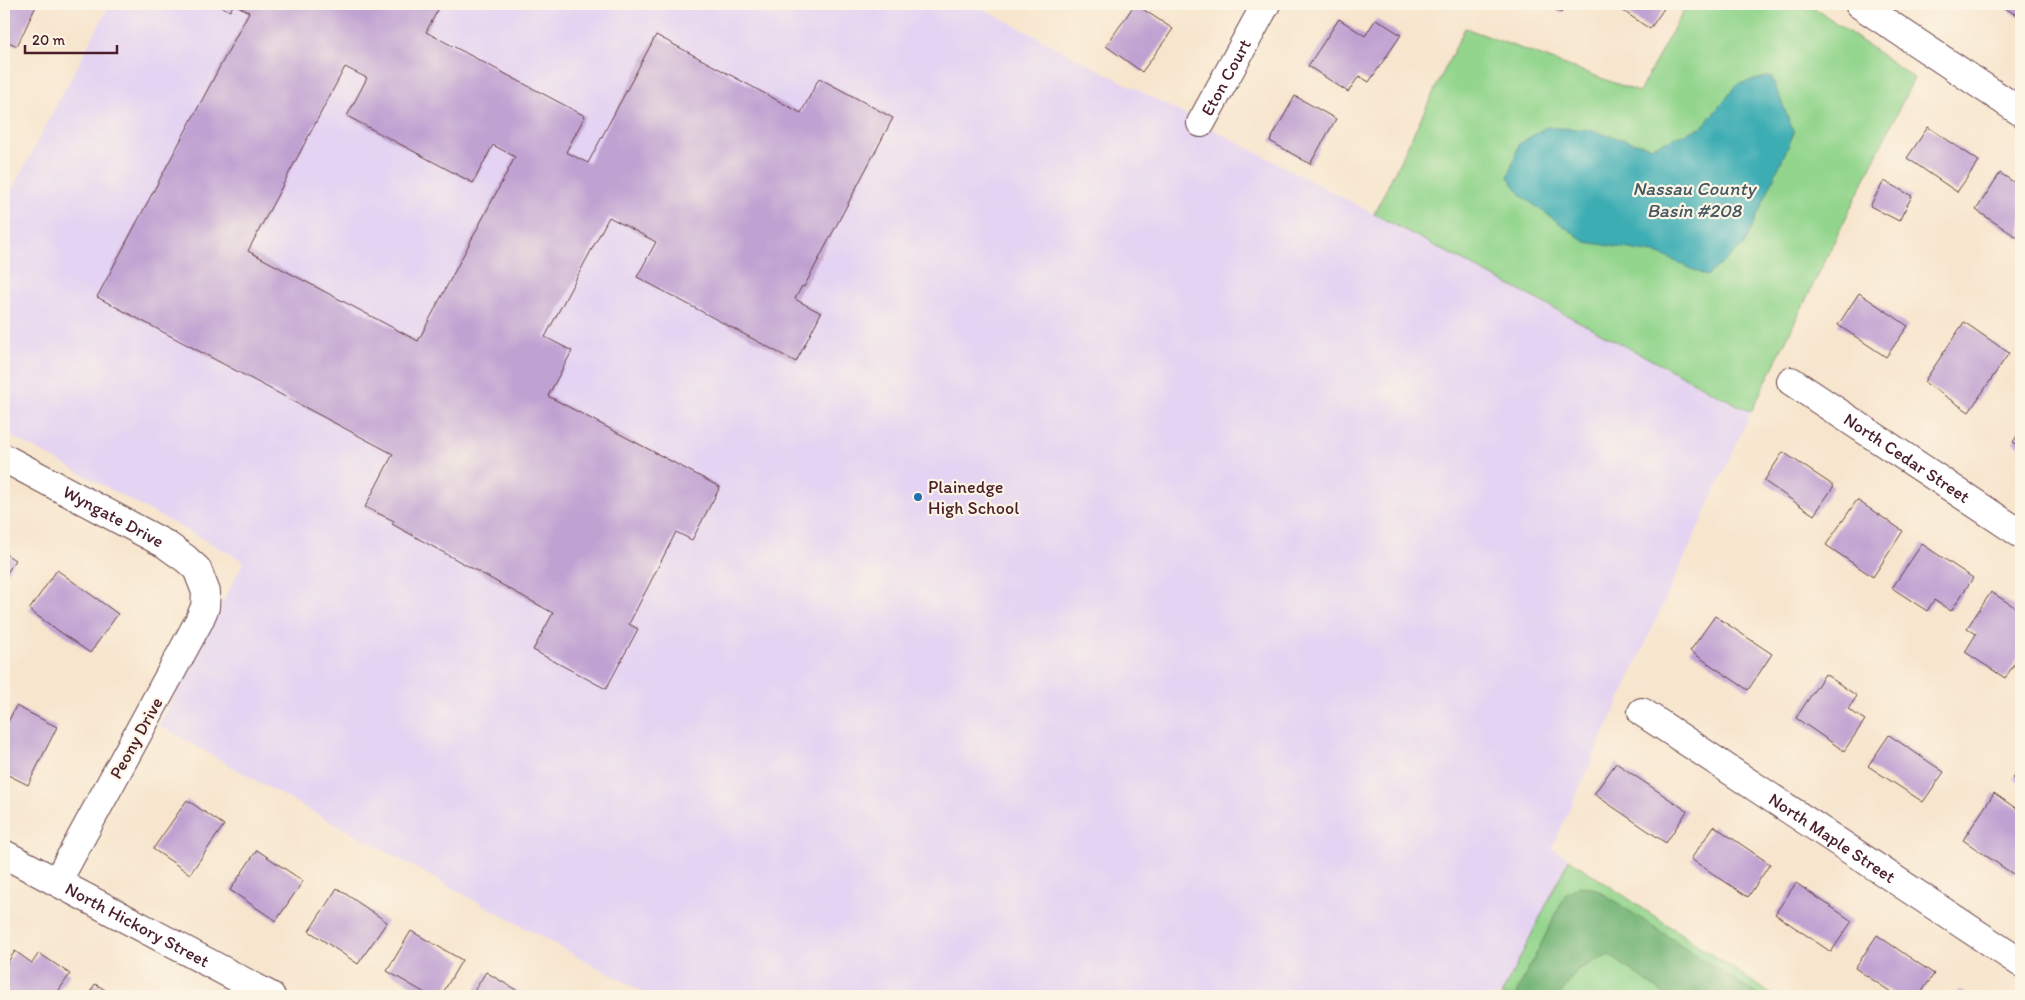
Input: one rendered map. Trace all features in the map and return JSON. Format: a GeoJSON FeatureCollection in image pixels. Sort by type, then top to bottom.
{"type":"FeatureCollection","features":[{"type":"Feature","properties":{"kind":"street","name":"Eton Court"},"geometry":{"type":"LineString","coordinates":[[1201,123],[1266,4]]}},
{"type":"Feature","properties":{"kind":"street"},"geometry":{"type":"LineString","coordinates":[[1860,4],[2021,112]]}},
{"type":"Feature","properties":{"kind":"street","name":"North Cedar Street"},"geometry":{"type":"LineString","coordinates":[[1790,381],[2021,534]]}},
{"type":"Feature","properties":{"kind":"street","name":"Wyngate Drive"},"geometry":{"type":"LineString","coordinates":[[4,458],[164,544],[197,569],[206,592]]}},
{"type":"Feature","properties":{"kind":"street","name":"Peony Drive"},"geometry":{"type":"LineString","coordinates":[[57,882],[199,621],[205,607],[206,592]]}},
{"type":"Feature","properties":{"kind":"street","name":"North Maple Street"},"geometry":{"type":"LineString","coordinates":[[1642,712],[2021,963]]}},
{"type":"Feature","properties":{"kind":"street","name":"North Hickory Street"},"geometry":{"type":"LineString","coordinates":[[4,854],[271,996]]}},
{"type":"Feature","properties":{"kind":"shaded area","name":"Plainedge High School"},"geometry":{"type":"Polygon","coordinates":[[[110,4],[974,4],[1751,412],[1552,848],[1569,859],[1501,996],[650,996],[273,790],[159,725],[244,561],[4,432],[4,205],[110,4]]]}},
{"type":"Feature","properties":{"kind":"green space"},"geometry":{"type":"Polygon","coordinates":[[[1687,4],[1809,4],[1914,78],[1751,412],[1374,214],[1465,28],[1639,92],[1687,4]]]}},
{"type":"Feature","properties":{"kind":"green space"},"geometry":{"type":"Polygon","coordinates":[[[1569,859],[1774,996],[1501,996],[1569,859]]]}},
{"type":"Feature","properties":{"kind":"green space"},"geometry":{"type":"Polygon","coordinates":[[[1579,886],[1596,889],[1759,996],[1667,996],[1609,955],[1578,969],[1559,996],[1515,996],[1566,894],[1579,886]]]}},
{"type":"Feature","properties":{"kind":"water","name":"Nassau County Basin #208"},"geometry":{"type":"Polygon","coordinates":[[[1771,76],[1794,133],[1744,245],[1707,276],[1659,254],[1586,242],[1523,197],[1508,177],[1519,144],[1546,127],[1589,130],[1651,147],[1702,127],[1738,84],[1771,76]]]}},
{"type":"Feature","properties":{"kind":"building"},"geometry":{"type":"Polygon","coordinates":[[[4,4],[37,4],[17,46],[4,40],[4,4]]]}},
{"type":"Feature","properties":{"kind":"building"},"geometry":{"type":"Polygon","coordinates":[[[216,4],[234,4],[230,11],[216,4]]]}},
{"type":"Feature","properties":{"kind":"building"},"geometry":{"type":"Polygon","coordinates":[[[234,4],[441,4],[426,32],[585,116],[566,152],[588,163],[656,35],[801,113],[819,78],[893,118],[804,287],[802,286],[795,299],[821,313],[796,362],[637,277],[656,242],[609,217],[545,337],[572,351],[548,396],[720,487],[692,540],[676,532],[629,624],[638,629],[606,689],[533,650],[553,613],[392,524],[394,521],[365,507],[393,454],[97,297],[249,12],[234,4]],[[345,67],[248,251],[418,341],[515,157],[493,145],[473,183],[347,116],[367,78],[345,67]]]}},
{"type":"Feature","properties":{"kind":"building"},"geometry":{"type":"Polygon","coordinates":[[[1135,4],[1173,29],[1142,72],[1106,46],[1135,4]]]}},
{"type":"Feature","properties":{"kind":"building"},"geometry":{"type":"Polygon","coordinates":[[[1547,4],[1567,4],[1561,13],[1547,4]]]}},
{"type":"Feature","properties":{"kind":"building"},"geometry":{"type":"Polygon","coordinates":[[[1613,4],[1667,4],[1650,29],[1613,4]]]}},
{"type":"Feature","properties":{"kind":"building"},"geometry":{"type":"Polygon","coordinates":[[[1999,4],[2021,4],[2021,18],[1999,4]]]}},
{"type":"Feature","properties":{"kind":"building"},"geometry":{"type":"Polygon","coordinates":[[[1339,19],[1365,36],[1376,19],[1401,35],[1369,82],[1359,76],[1348,92],[1308,66],[1339,19]]]}},
{"type":"Feature","properties":{"kind":"building"},"geometry":{"type":"Polygon","coordinates":[[[1295,96],[1336,119],[1310,164],[1270,141],[1295,96]]]}},
{"type":"Feature","properties":{"kind":"building"},"geometry":{"type":"Polygon","coordinates":[[[1928,127],[1979,161],[1957,192],[1907,158],[1928,127]]]}},
{"type":"Feature","properties":{"kind":"building"},"geometry":{"type":"Polygon","coordinates":[[[2000,173],[2021,187],[2021,240],[1976,210],[2000,173]]]}},
{"type":"Feature","properties":{"kind":"building"},"geometry":{"type":"Polygon","coordinates":[[[1884,181],[1912,196],[1899,221],[1870,206],[1884,181]]]}},
{"type":"Feature","properties":{"kind":"building"},"geometry":{"type":"Polygon","coordinates":[[[1859,293],[1908,326],[1886,357],[1838,325],[1859,293]]]}},
{"type":"Feature","properties":{"kind":"building"},"geometry":{"type":"Polygon","coordinates":[[[1964,322],[2009,353],[1969,412],[1924,382],[1964,322]]]}},
{"type":"Feature","properties":{"kind":"building"},"geometry":{"type":"Polygon","coordinates":[[[2021,430],[2021,447],[2013,442],[2021,430]]]}},
{"type":"Feature","properties":{"kind":"building"},"geometry":{"type":"Polygon","coordinates":[[[1783,452],[1834,486],[1814,515],[1764,481],[1783,452]]]}},
{"type":"Feature","properties":{"kind":"building"},"geometry":{"type":"Polygon","coordinates":[[[1857,500],[1903,531],[1873,577],[1826,545],[1857,500]]]}},
{"type":"Feature","properties":{"kind":"building"},"geometry":{"type":"Polygon","coordinates":[[[1922,544],[1973,578],[1951,611],[1934,600],[1927,611],[1892,588],[1922,544]]]}},
{"type":"Feature","properties":{"kind":"building"},"geometry":{"type":"Polygon","coordinates":[[[4,553],[15,560],[4,578],[4,553]]]}},
{"type":"Feature","properties":{"kind":"building"},"geometry":{"type":"Polygon","coordinates":[[[57,570],[118,614],[90,653],[29,610],[57,570]]]}},
{"type":"Feature","properties":{"kind":"building"},"geometry":{"type":"Polygon","coordinates":[[[1991,592],[2021,611],[2021,654],[2005,678],[1965,652],[1976,634],[1967,628],[1991,592]]]}},
{"type":"Feature","properties":{"kind":"building"},"geometry":{"type":"Polygon","coordinates":[[[1715,616],[1772,654],[1748,690],[1690,651],[1715,616]]]}},
{"type":"Feature","properties":{"kind":"building"},"geometry":{"type":"Polygon","coordinates":[[[1825,674],[1857,696],[1848,709],[1865,720],[1844,751],[1796,718],[1825,674]]]}},
{"type":"Feature","properties":{"kind":"building"},"geometry":{"type":"Polygon","coordinates":[[[16,706],[57,727],[28,785],[4,773],[4,730],[16,706]]]}},
{"type":"Feature","properties":{"kind":"building"},"geometry":{"type":"Polygon","coordinates":[[[1889,735],[1944,772],[1923,802],[1868,766],[1889,735]]]}},
{"type":"Feature","properties":{"kind":"building"},"geometry":{"type":"Polygon","coordinates":[[[1616,763],[1687,811],[1666,843],[1594,794],[1616,763]]]}},
{"type":"Feature","properties":{"kind":"building"},"geometry":{"type":"Polygon","coordinates":[[[2021,766],[2021,784],[2013,778],[2021,766]]]}},
{"type":"Feature","properties":{"kind":"building"},"geometry":{"type":"Polygon","coordinates":[[[1994,793],[2021,812],[2021,862],[2013,874],[1963,840],[1994,793]]]}},
{"type":"Feature","properties":{"kind":"building"},"geometry":{"type":"Polygon","coordinates":[[[187,800],[224,825],[190,874],[153,849],[187,800]]]}},
{"type":"Feature","properties":{"kind":"building"},"geometry":{"type":"Polygon","coordinates":[[[1714,826],[1770,864],[1748,897],[1691,859],[1714,826]]]}},
{"type":"Feature","properties":{"kind":"building"},"geometry":{"type":"Polygon","coordinates":[[[257,850],[303,881],[276,921],[230,890],[257,850]]]}},
{"type":"Feature","properties":{"kind":"building"},"geometry":{"type":"Polygon","coordinates":[[[1796,883],[1852,921],[1831,952],[1775,914],[1796,883]]]}},
{"type":"Feature","properties":{"kind":"building"},"geometry":{"type":"Polygon","coordinates":[[[337,888],[387,922],[358,964],[309,931],[337,888]]]}},
{"type":"Feature","properties":{"kind":"building"},"geometry":{"type":"Polygon","coordinates":[[[411,931],[462,960],[441,996],[430,996],[387,971],[411,931]]]}},
{"type":"Feature","properties":{"kind":"building"},"geometry":{"type":"Polygon","coordinates":[[[1877,935],[1934,974],[1919,996],[1897,996],[1855,968],[1877,935]]]}},
{"type":"Feature","properties":{"kind":"building"},"geometry":{"type":"Polygon","coordinates":[[[15,951],[32,963],[39,953],[70,974],[55,996],[11,996],[4,991],[4,968],[15,951]]]}},
{"type":"Feature","properties":{"kind":"building"},"geometry":{"type":"Polygon","coordinates":[[[486,972],[526,996],[471,996],[486,972]]]}},
{"type":"Feature","properties":{"kind":"building"},"geometry":{"type":"Polygon","coordinates":[[[95,984],[116,996],[88,996],[95,984]]]}},
{"type":"Feature","properties":{"kind":"building"},"geometry":{"type":"Polygon","coordinates":[[[1959,990],[1968,996],[1955,996],[1959,990]]]}},
{"type":"Feature","properties":{"kind":"place","name":"Plainedge High School"},"geometry":{"type":"Point","coordinates":[918,497]}}]}
